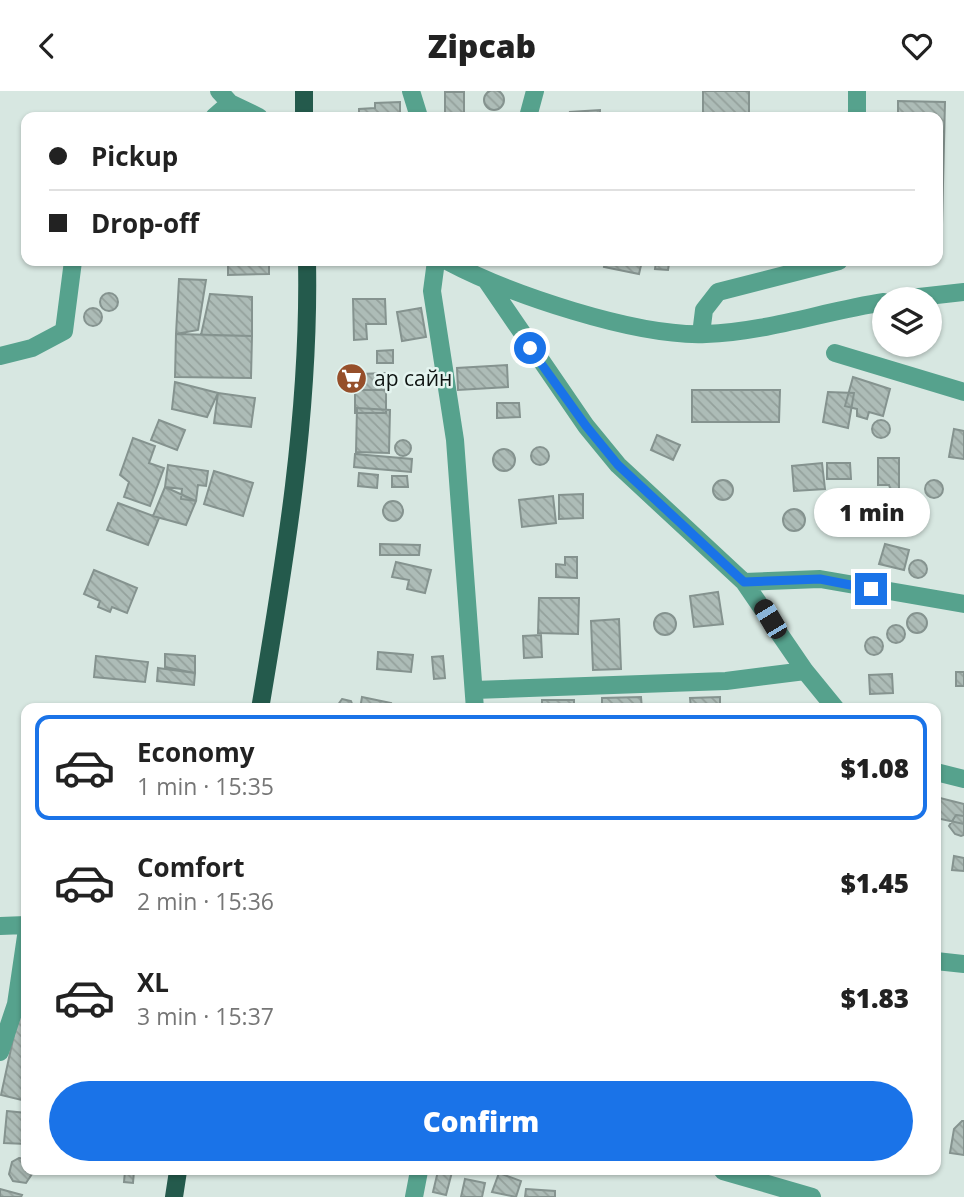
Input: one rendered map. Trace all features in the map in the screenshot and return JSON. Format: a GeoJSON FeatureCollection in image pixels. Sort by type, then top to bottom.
{"type":"FeatureCollection","features":[{"type":"Feature","properties":{"kind":"main road"},"geometry":{"type":"LineString","coordinates":[[303,91],[304,112]]}},
{"type":"Feature","properties":{"kind":"main road"},"geometry":{"type":"LineString","coordinates":[[261,703],[289,524],[299,436],[307,266]]}},
{"type":"Feature","properties":{"kind":"main road"},"geometry":{"type":"LineString","coordinates":[[174,1197],[177,1175]]}},
{"type":"Feature","properties":{"kind":"street"},"geometry":{"type":"LineString","coordinates":[[411,91],[417,112]]}},
{"type":"Feature","properties":{"kind":"street"},"geometry":{"type":"LineString","coordinates":[[529,112],[535,91]]}},
{"type":"Feature","properties":{"kind":"street"},"geometry":{"type":"LineString","coordinates":[[857,91],[857,112]]}},
{"type":"Feature","properties":{"kind":"street"},"geometry":{"type":"LineString","coordinates":[[225,97],[250,112]]}},
{"type":"Feature","properties":{"kind":"street"},"geometry":{"type":"LineString","coordinates":[[0,356],[32,348],[64,331],[72,266]]}},
{"type":"Feature","properties":{"kind":"street"},"geometry":{"type":"LineString","coordinates":[[435,266],[432,291],[455,440],[475,703]]}},
{"type":"Feature","properties":{"kind":"street"},"geometry":{"type":"LineString","coordinates":[[457,266],[486,280],[627,325],[668,333],[701,334],[749,328],[872,304]]}},
{"type":"Feature","properties":{"kind":"street"},"geometry":{"type":"LineString","coordinates":[[701,334],[705,310],[718,292],[819,266]]}},
{"type":"Feature","properties":{"kind":"street"},"geometry":{"type":"LineString","coordinates":[[486,280],[558,388],[618,465],[744,582],[805,671],[831,703]]}},
{"type":"Feature","properties":{"kind":"street"},"geometry":{"type":"LineString","coordinates":[[942,294],[964,292]]}},
{"type":"Feature","properties":{"kind":"street"},"geometry":{"type":"LineString","coordinates":[[835,353],[964,392]]}},
{"type":"Feature","properties":{"kind":"street"},"geometry":{"type":"LineString","coordinates":[[744,582],[820,579],[964,604]]}},
{"type":"Feature","properties":{"kind":"street"},"geometry":{"type":"LineString","coordinates":[[474,690],[726,681],[805,671]]}},
{"type":"Feature","properties":{"kind":"street"},"geometry":{"type":"LineString","coordinates":[[941,773],[964,779]]}},
{"type":"Feature","properties":{"kind":"street"},"geometry":{"type":"LineString","coordinates":[[0,926],[21,925]]}},
{"type":"Feature","properties":{"kind":"street"},"geometry":{"type":"LineString","coordinates":[[941,962],[964,964]]}},
{"type":"Feature","properties":{"kind":"street"},"geometry":{"type":"LineString","coordinates":[[0,1052],[16,1004],[21,970]]}},
{"type":"Feature","properties":{"kind":"street"},"geometry":{"type":"LineString","coordinates":[[414,1197],[418,1175]]}},
{"type":"Feature","properties":{"kind":"street"},"geometry":{"type":"LineString","coordinates":[[737,1175],[812,1197]]}},
{"type":"Feature","properties":{"kind":"building"},"geometry":{"type":"Polygon","coordinates":[[[494,90],[501,93],[504,100],[501,107],[494,110],[487,107],[484,100],[487,93],[494,90]]]}},
{"type":"Feature","properties":{"kind":"building"},"geometry":{"type":"Polygon","coordinates":[[[703,91],[749,91],[749,112],[703,112],[703,91]]]}},
{"type":"Feature","properties":{"kind":"building"},"geometry":{"type":"Polygon","coordinates":[[[445,92],[464,92],[464,112],[445,112],[445,92]]]}},
{"type":"Feature","properties":{"kind":"building"},"geometry":{"type":"Polygon","coordinates":[[[898,101],[945,102],[943,184],[943,112],[898,112],[898,101]]]}},
{"type":"Feature","properties":{"kind":"building"},"geometry":{"type":"Polygon","coordinates":[[[400,102],[400,112],[359,112],[359,109],[375,108],[375,103],[400,102]]]}},
{"type":"Feature","properties":{"kind":"building"},"geometry":{"type":"Polygon","coordinates":[[[228,266],[269,266],[269,274],[228,275],[228,266]]]}},
{"type":"Feature","properties":{"kind":"building"},"geometry":{"type":"Polygon","coordinates":[[[604,266],[641,266],[639,274],[604,266]]]}},
{"type":"Feature","properties":{"kind":"building"},"geometry":{"type":"Polygon","coordinates":[[[655,266],[669,266],[668,270],[655,269],[655,266]]]}},
{"type":"Feature","properties":{"kind":"building"},"geometry":{"type":"Polygon","coordinates":[[[179,279],[206,280],[198,330],[176,334],[179,279]]]}},
{"type":"Feature","properties":{"kind":"building"},"geometry":{"type":"Polygon","coordinates":[[[109,293],[115,296],[118,302],[115,308],[109,311],[103,308],[100,302],[103,296],[109,293]]]}},
{"type":"Feature","properties":{"kind":"building"},"geometry":{"type":"Polygon","coordinates":[[[210,294],[252,297],[252,336],[201,335],[210,294]]]}},
{"type":"Feature","properties":{"kind":"building"},"geometry":{"type":"Polygon","coordinates":[[[353,299],[385,299],[386,324],[366,324],[367,339],[354,340],[353,299]]]}},
{"type":"Feature","properties":{"kind":"building"},"geometry":{"type":"Polygon","coordinates":[[[93,308],[99,311],[102,317],[99,323],[93,326],[87,323],[84,317],[87,311],[93,308]]]}},
{"type":"Feature","properties":{"kind":"building"},"geometry":{"type":"Polygon","coordinates":[[[421,308],[426,337],[402,341],[397,312],[421,308]]]}},
{"type":"Feature","properties":{"kind":"building"},"geometry":{"type":"Polygon","coordinates":[[[176,334],[252,336],[251,378],[175,377],[176,334]]]}},
{"type":"Feature","properties":{"kind":"building"},"geometry":{"type":"Polygon","coordinates":[[[393,350],[393,363],[377,363],[377,351],[393,350]]]}},
{"type":"Feature","properties":{"kind":"building"},"geometry":{"type":"Polygon","coordinates":[[[507,365],[508,387],[458,390],[457,368],[507,365]]]}},
{"type":"Feature","properties":{"kind":"building"},"geometry":{"type":"Polygon","coordinates":[[[386,373],[386,390],[361,390],[360,374],[386,373]]]}},
{"type":"Feature","properties":{"kind":"building"},"geometry":{"type":"Polygon","coordinates":[[[853,377],[890,389],[883,416],[869,412],[867,419],[857,416],[857,409],[845,406],[853,377]]]}},
{"type":"Feature","properties":{"kind":"building"},"geometry":{"type":"Polygon","coordinates":[[[175,382],[218,393],[207,417],[172,409],[175,382]]]}},
{"type":"Feature","properties":{"kind":"building"},"geometry":{"type":"Polygon","coordinates":[[[355,390],[386,390],[386,413],[355,413],[355,390]]]}},
{"type":"Feature","properties":{"kind":"building"},"geometry":{"type":"Polygon","coordinates":[[[692,390],[780,390],[779,422],[692,422],[692,390]]]}},
{"type":"Feature","properties":{"kind":"building"},"geometry":{"type":"Polygon","coordinates":[[[828,392],[854,393],[848,428],[823,422],[828,392]]]}},
{"type":"Feature","properties":{"kind":"building"},"geometry":{"type":"Polygon","coordinates":[[[218,393],[255,398],[251,427],[214,423],[218,393]]]}},
{"type":"Feature","properties":{"kind":"building"},"geometry":{"type":"Polygon","coordinates":[[[497,403],[519,403],[520,417],[497,418],[497,403]]]}},
{"type":"Feature","properties":{"kind":"building"},"geometry":{"type":"Polygon","coordinates":[[[357,408],[390,410],[389,453],[356,452],[357,408]]]}},
{"type":"Feature","properties":{"kind":"building"},"geometry":{"type":"Polygon","coordinates":[[[159,420],[185,430],[177,450],[151,440],[159,420]]]}},
{"type":"Feature","properties":{"kind":"building"},"geometry":{"type":"Polygon","coordinates":[[[881,420],[887,423],[890,429],[887,435],[881,438],[875,435],[872,429],[875,423],[881,420]]]}},
{"type":"Feature","properties":{"kind":"building"},"geometry":{"type":"Polygon","coordinates":[[[954,429],[964,431],[964,459],[949,457],[954,429]]]}},
{"type":"Feature","properties":{"kind":"building"},"geometry":{"type":"Polygon","coordinates":[[[657,435],[680,445],[673,460],[651,450],[657,435]]]}},
{"type":"Feature","properties":{"kind":"building"},"geometry":{"type":"Polygon","coordinates":[[[133,438],[155,446],[149,463],[164,468],[150,506],[124,497],[129,482],[120,475],[133,438]]]}},
{"type":"Feature","properties":{"kind":"building"},"geometry":{"type":"Polygon","coordinates":[[[400,440],[406,440],[411,448],[409,454],[400,456],[395,451],[395,445],[400,440]]]}},
{"type":"Feature","properties":{"kind":"building"},"geometry":{"type":"Polygon","coordinates":[[[540,447],[546,450],[549,456],[546,462],[540,465],[534,462],[531,456],[534,450],[540,447]]]}},
{"type":"Feature","properties":{"kind":"building"},"geometry":{"type":"Polygon","coordinates":[[[504,449],[512,452],[515,460],[512,468],[504,471],[496,468],[493,460],[496,452],[504,449]]]}},
{"type":"Feature","properties":{"kind":"building"},"geometry":{"type":"Polygon","coordinates":[[[355,454],[412,459],[411,472],[354,467],[355,454]]]}},
{"type":"Feature","properties":{"kind":"building"},"geometry":{"type":"Polygon","coordinates":[[[878,458],[899,458],[899,493],[892,494],[889,485],[878,485],[878,458]]]}},
{"type":"Feature","properties":{"kind":"building"},"geometry":{"type":"Polygon","coordinates":[[[822,463],[825,489],[794,491],[792,466],[822,463]]]}},
{"type":"Feature","properties":{"kind":"building"},"geometry":{"type":"Polygon","coordinates":[[[827,463],[850,463],[851,479],[827,479],[827,463]]]}},
{"type":"Feature","properties":{"kind":"building"},"geometry":{"type":"Polygon","coordinates":[[[168,465],[208,471],[206,486],[198,485],[196,501],[181,499],[182,489],[165,487],[168,465]]]}},
{"type":"Feature","properties":{"kind":"building"},"geometry":{"type":"Polygon","coordinates":[[[214,471],[253,483],[243,516],[204,504],[214,471]]]}},
{"type":"Feature","properties":{"kind":"building"},"geometry":{"type":"Polygon","coordinates":[[[359,473],[378,475],[377,488],[358,486],[359,473]]]}},
{"type":"Feature","properties":{"kind":"building"},"geometry":{"type":"Polygon","coordinates":[[[392,476],[407,476],[408,487],[392,487],[392,476]]]}},
{"type":"Feature","properties":{"kind":"building"},"geometry":{"type":"Polygon","coordinates":[[[723,480],[730,483],[733,490],[730,497],[723,500],[716,497],[713,490],[716,483],[723,480]]]}},
{"type":"Feature","properties":{"kind":"building"},"geometry":{"type":"Polygon","coordinates":[[[934,480],[940,483],[943,489],[940,495],[934,498],[928,495],[925,489],[928,483],[934,480]]]}},
{"type":"Feature","properties":{"kind":"building"},"geometry":{"type":"Polygon","coordinates":[[[165,487],[196,501],[186,525],[153,516],[165,487]]]}},
{"type":"Feature","properties":{"kind":"building"},"geometry":{"type":"Polygon","coordinates":[[[830,491],[847,491],[847,523],[831,523],[830,491]]]}},
{"type":"Feature","properties":{"kind":"building"},"geometry":{"type":"Polygon","coordinates":[[[583,494],[583,518],[559,519],[559,495],[583,494]]]}},
{"type":"Feature","properties":{"kind":"building"},"geometry":{"type":"Polygon","coordinates":[[[553,496],[556,523],[522,527],[519,500],[553,496]]]}},
{"type":"Feature","properties":{"kind":"building"},"geometry":{"type":"Polygon","coordinates":[[[393,501],[400,504],[403,511],[400,518],[393,521],[386,518],[383,511],[386,504],[393,501]]]}},
{"type":"Feature","properties":{"kind":"building"},"geometry":{"type":"Polygon","coordinates":[[[118,503],[159,518],[148,545],[107,530],[118,503]]]}},
{"type":"Feature","properties":{"kind":"building"},"geometry":{"type":"Polygon","coordinates":[[[794,509],[802,512],[805,520],[802,528],[794,531],[786,528],[783,520],[786,512],[794,509]]]}},
{"type":"Feature","properties":{"kind":"building"},"geometry":{"type":"Polygon","coordinates":[[[380,544],[420,545],[419,555],[380,555],[380,544]]]}},
{"type":"Feature","properties":{"kind":"building"},"geometry":{"type":"Polygon","coordinates":[[[885,544],[909,550],[904,570],[879,564],[885,544]]]}},
{"type":"Feature","properties":{"kind":"building"},"geometry":{"type":"Polygon","coordinates":[[[565,557],[577,557],[577,578],[556,577],[556,564],[565,565],[565,557]]]}},
{"type":"Feature","properties":{"kind":"building"},"geometry":{"type":"Polygon","coordinates":[[[918,560],[924,563],[927,569],[924,575],[918,578],[912,575],[909,569],[912,563],[918,560]]]}},
{"type":"Feature","properties":{"kind":"building"},"geometry":{"type":"Polygon","coordinates":[[[396,562],[431,570],[425,593],[407,589],[409,580],[392,577],[396,562]]]}},
{"type":"Feature","properties":{"kind":"building"},"geometry":{"type":"Polygon","coordinates":[[[94,570],[137,588],[127,613],[112,607],[110,612],[98,607],[100,601],[84,594],[94,570]]]}},
{"type":"Feature","properties":{"kind":"building"},"geometry":{"type":"Polygon","coordinates":[[[718,592],[723,624],[694,627],[690,596],[718,592]]]}},
{"type":"Feature","properties":{"kind":"building"},"geometry":{"type":"Polygon","coordinates":[[[539,598],[579,598],[578,634],[538,633],[539,598]]]}},
{"type":"Feature","properties":{"kind":"building"},"geometry":{"type":"Polygon","coordinates":[[[665,613],[673,616],[676,624],[673,632],[665,635],[657,632],[654,624],[657,616],[665,613]]]}},
{"type":"Feature","properties":{"kind":"building"},"geometry":{"type":"Polygon","coordinates":[[[917,613],[924,616],[927,623],[924,630],[917,633],[910,630],[907,623],[910,616],[917,613]]]}},
{"type":"Feature","properties":{"kind":"building"},"geometry":{"type":"Polygon","coordinates":[[[619,619],[621,669],[593,670],[591,621],[619,619]]]}},
{"type":"Feature","properties":{"kind":"building"},"geometry":{"type":"Polygon","coordinates":[[[896,625],[902,628],[905,634],[902,640],[896,643],[890,640],[887,634],[890,628],[896,625]]]}},
{"type":"Feature","properties":{"kind":"building"},"geometry":{"type":"Polygon","coordinates":[[[541,635],[542,657],[524,658],[523,636],[541,635]]]}},
{"type":"Feature","properties":{"kind":"building"},"geometry":{"type":"Polygon","coordinates":[[[870,637],[878,637],[883,646],[881,653],[870,655],[865,650],[865,642],[870,637]]]}},
{"type":"Feature","properties":{"kind":"building"},"geometry":{"type":"Polygon","coordinates":[[[378,652],[413,655],[411,672],[377,669],[378,652]]]}},
{"type":"Feature","properties":{"kind":"building"},"geometry":{"type":"Polygon","coordinates":[[[165,654],[195,656],[195,673],[165,667],[165,654]]]}},
{"type":"Feature","properties":{"kind":"building"},"geometry":{"type":"Polygon","coordinates":[[[96,656],[148,662],[145,682],[94,677],[96,656]]]}},
{"type":"Feature","properties":{"kind":"building"},"geometry":{"type":"Polygon","coordinates":[[[443,656],[445,678],[434,679],[432,657],[443,656]]]}},
{"type":"Feature","properties":{"kind":"building"},"geometry":{"type":"Polygon","coordinates":[[[158,668],[195,673],[194,685],[157,681],[158,668]]]}},
{"type":"Feature","properties":{"kind":"building"},"geometry":{"type":"Polygon","coordinates":[[[956,672],[964,672],[964,686],[956,686],[956,672]]]}},
{"type":"Feature","properties":{"kind":"building"},"geometry":{"type":"Polygon","coordinates":[[[892,674],[893,693],[870,694],[869,675],[892,674]]]}},
{"type":"Feature","properties":{"kind":"building"},"geometry":{"type":"Polygon","coordinates":[[[362,697],[391,703],[361,703],[362,697]]]}},
{"type":"Feature","properties":{"kind":"building"},"geometry":{"type":"Polygon","coordinates":[[[641,697],[642,703],[602,703],[602,698],[641,697]]]}},
{"type":"Feature","properties":{"kind":"building"},"geometry":{"type":"Polygon","coordinates":[[[720,697],[720,703],[690,703],[690,698],[720,697]]]}},
{"type":"Feature","properties":{"kind":"building"},"geometry":{"type":"Polygon","coordinates":[[[342,699],[352,703],[339,703],[342,699]]]}},
{"type":"Feature","properties":{"kind":"building"},"geometry":{"type":"Polygon","coordinates":[[[542,700],[574,700],[574,703],[542,703],[542,700]]]}},
{"type":"Feature","properties":{"kind":"building"},"geometry":{"type":"Polygon","coordinates":[[[941,798],[964,804],[964,824],[941,819],[941,798]]]}},
{"type":"Feature","properties":{"kind":"building"},"geometry":{"type":"Polygon","coordinates":[[[956,815],[964,816],[964,835],[961,836],[955,834],[949,826],[956,815]]]}},
{"type":"Feature","properties":{"kind":"building"},"geometry":{"type":"Polygon","coordinates":[[[954,856],[964,858],[964,871],[952,870],[954,856]]]}},
{"type":"Feature","properties":{"kind":"building"},"geometry":{"type":"Polygon","coordinates":[[[18,1016],[21,1017],[21,1100],[1,1095],[18,1016]]]}},
{"type":"Feature","properties":{"kind":"building"},"geometry":{"type":"Polygon","coordinates":[[[7,1111],[21,1112],[21,1144],[4,1143],[7,1111]]]}},
{"type":"Feature","properties":{"kind":"building"},"geometry":{"type":"Polygon","coordinates":[[[962,1121],[964,1155],[950,1153],[954,1129],[962,1121]]]}},
{"type":"Feature","properties":{"kind":"building"},"geometry":{"type":"Polygon","coordinates":[[[21,1158],[21,1175],[31,1175],[26,1183],[13,1181],[9,1174],[12,1162],[21,1158]]]}},
{"type":"Feature","properties":{"kind":"building"},"geometry":{"type":"Polygon","coordinates":[[[125,1175],[134,1175],[133,1183],[124,1182],[125,1175]]]}},
{"type":"Feature","properties":{"kind":"building"},"geometry":{"type":"Polygon","coordinates":[[[437,1175],[451,1175],[446,1195],[433,1192],[437,1175]]]}},
{"type":"Feature","properties":{"kind":"building"},"geometry":{"type":"Polygon","coordinates":[[[498,1175],[521,1181],[516,1197],[492,1192],[498,1175]]]}},
{"type":"Feature","properties":{"kind":"building"},"geometry":{"type":"Polygon","coordinates":[[[465,1179],[485,1183],[482,1197],[461,1197],[465,1179]]]}},
{"type":"Feature","properties":{"kind":"building"},"geometry":{"type":"Polygon","coordinates":[[[0,1189],[22,1195],[0,1197],[0,1189]]]}},
{"type":"Feature","properties":{"kind":"building"},"geometry":{"type":"Polygon","coordinates":[[[526,1189],[555,1191],[555,1197],[525,1197],[526,1189]]]}},
{"type":"Feature","properties":{"kind":"place","name":"ар сайн"},"geometry":{"type":"Point","coordinates":[351,379]}},
{"type":"Feature","properties":{"kind":"route"},"geometry":{"type":"LineString","coordinates":[[530,348],[586,426],[618,465],[744,582],[820,579],[871,589]]}}]}
